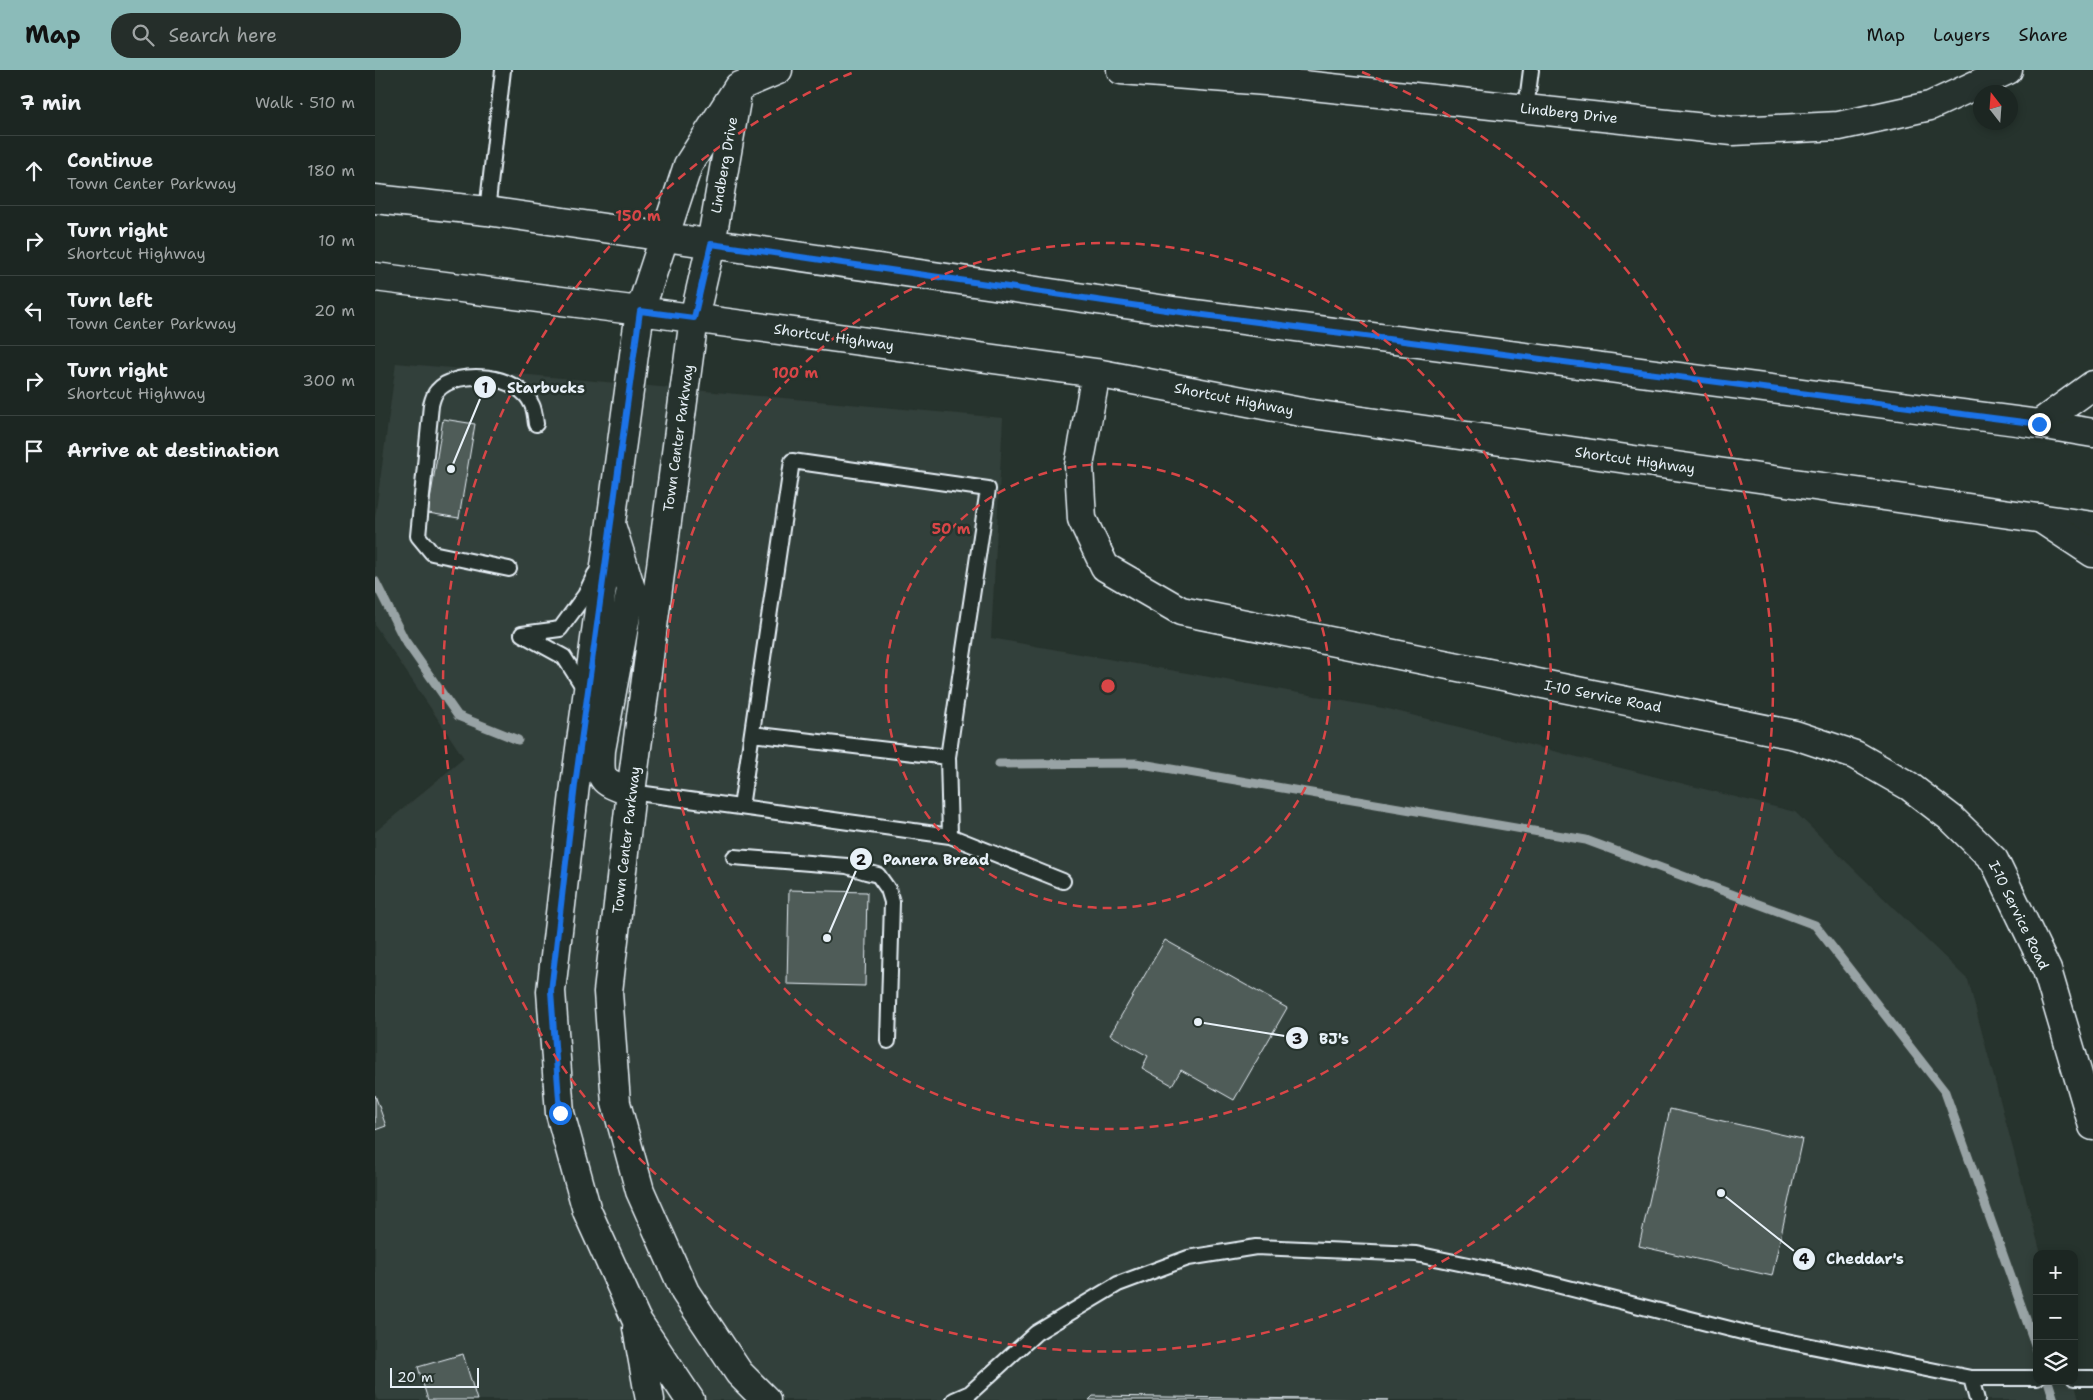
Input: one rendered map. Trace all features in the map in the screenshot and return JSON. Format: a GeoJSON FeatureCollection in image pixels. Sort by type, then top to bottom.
{"type":"FeatureCollection","features":[{"type":"Feature","properties":{"kind":"main road"},"geometry":{"type":"LineString","coordinates":[[738,87],[778,70]]}},
{"type":"Feature","properties":{"kind":"main road","name":"Lindberg Drive"},"geometry":{"type":"LineString","coordinates":[[1121,70],[1268,75],[1526,109],[1733,131],[1839,126],[1930,106],[2008,70]]}},
{"type":"Feature","properties":{"kind":"main road","name":"Lindberg Drive"},"geometry":{"type":"LineString","coordinates":[[663,237],[688,165],[738,87]]}},
{"type":"Feature","properties":{"kind":"main road","name":"Lindberg Drive"},"geometry":{"type":"LineString","coordinates":[[711,244],[738,87]]}},
{"type":"Feature","properties":{"kind":"main road"},"geometry":{"type":"LineString","coordinates":[[375,199],[487,211],[1183,312],[2039,424],[2093,433]]}},
{"type":"Feature","properties":{"kind":"main road"},"geometry":{"type":"LineString","coordinates":[[663,237],[640,311],[587,693],[551,991],[560,1113],[587,1211],[636,1319],[690,1400]]}},
{"type":"Feature","properties":{"kind":"main road","name":"Town Center Parkway"},"geometry":{"type":"LineString","coordinates":[[711,244],[694,318],[631,792],[608,992],[616,1103],[640,1191],[685,1292],[739,1372],[766,1400]]}},
{"type":"Feature","properties":{"kind":"main road","name":"Shortcut Highway"},"geometry":{"type":"LineString","coordinates":[[375,277],[694,318],[1095,373],[1306,413],[2093,526]]}},
{"type":"Feature","properties":{"kind":"main road","name":"I-10 Service Road"},"geometry":{"type":"LineString","coordinates":[[1095,373],[1079,466],[1082,519],[1105,567],[1181,611],[1795,735],[1855,755],[1909,786],[1952,819],[1994,860],[2047,970],[2093,1126]]}},
{"type":"Feature","properties":{"kind":"main road"},"geometry":{"type":"LineString","coordinates":[[2039,424],[2093,385]]}},
{"type":"Feature","properties":{"kind":"main road"},"geometry":{"type":"LineString","coordinates":[[2040,518],[2093,553]]}},
{"type":"Feature","properties":{"kind":"main road"},"geometry":{"type":"LineString","coordinates":[[610,521],[631,589],[601,750],[600,771],[606,783],[631,792]]}},
{"type":"Feature","properties":{"kind":"main road"},"geometry":{"type":"LineString","coordinates":[[636,1319],[650,1400]]}},
{"type":"Feature","properties":{"kind":"lane"},"geometry":{"type":"LineString","coordinates":[[487,211],[503,70]]}},
{"type":"Feature","properties":{"kind":"lane"},"geometry":{"type":"LineString","coordinates":[[1526,109],[1531,70]]}},
{"type":"Feature","properties":{"kind":"lane"},"geometry":{"type":"LineString","coordinates":[[509,569],[432,553],[418,536],[431,405],[437,391],[451,382],[481,376],[516,387],[532,404],[536,424]]}},
{"type":"Feature","properties":{"kind":"lane"},"geometry":{"type":"LineString","coordinates":[[741,807],[792,461],[988,489],[948,757],[950,836]]}},
{"type":"Feature","properties":{"kind":"lane"},"geometry":{"type":"LineString","coordinates":[[587,693],[564,657],[522,634],[560,628],[585,595],[606,553]]}},
{"type":"Feature","properties":{"kind":"lane"},"geometry":{"type":"LineString","coordinates":[[752,734],[948,757]]}},
{"type":"Feature","properties":{"kind":"lane"},"geometry":{"type":"LineString","coordinates":[[631,792],[950,836],[1063,881]]}},
{"type":"Feature","properties":{"kind":"lane"},"geometry":{"type":"LineString","coordinates":[[734,857],[847,866],[878,875],[888,889],[892,902],[888,1041]]}},
{"type":"Feature","properties":{"kind":"lane"},"geometry":{"type":"LineString","coordinates":[[954,1400],[968,1396],[1036,1333],[1118,1284],[1188,1258],[1256,1247],[1415,1254],[1517,1275],[1746,1333],[1971,1378],[2033,1378]]}},
{"type":"Feature","properties":{"kind":"lane"},"geometry":{"type":"LineString","coordinates":[[1971,1378],[1977,1400]]}},
{"type":"Feature","properties":{"kind":"lane"},"geometry":{"type":"LineString","coordinates":[[2078,1378],[2093,1378]]}},
{"type":"Feature","properties":{"kind":"shaded area"},"geometry":{"type":"Polygon","coordinates":[[[396,363],[1003,418],[991,638],[1388,709],[1795,812],[1968,980],[2040,1250],[2033,1250],[2033,1385],[2075,1385],[2079,1400],[378,1400],[375,1391],[375,832],[464,758],[375,625],[375,518],[396,363]]]}},
{"type":"Feature","properties":{"kind":"building"},"geometry":{"type":"Polygon","coordinates":[[[443,419],[475,424],[459,518],[428,513],[443,419]]]}},
{"type":"Feature","properties":{"kind":"building"},"geometry":{"type":"Polygon","coordinates":[[[789,890],[867,892],[865,986],[787,984],[789,890]]]}},
{"type":"Feature","properties":{"kind":"building"},"geometry":{"type":"Polygon","coordinates":[[[1165,940],[1287,1008],[1234,1100],[1181,1070],[1172,1085],[1142,1068],[1148,1056],[1110,1035],[1165,940]]]}},
{"type":"Feature","properties":{"kind":"building"},"geometry":{"type":"Polygon","coordinates":[[[375,1095],[386,1126],[375,1130],[375,1095]]]}},
{"type":"Feature","properties":{"kind":"building"},"geometry":{"type":"Polygon","coordinates":[[[1670,1109],[1802,1139],[1772,1276],[1639,1246],[1670,1109]]]}},
{"type":"Feature","properties":{"kind":"building"},"geometry":{"type":"Polygon","coordinates":[[[463,1354],[477,1400],[428,1400],[418,1367],[463,1354]]]}},
{"type":"Feature","properties":{"kind":"building"},"geometry":{"type":"Polygon","coordinates":[[[1093,1396],[1388,1400],[1089,1400],[1093,1396]]]}},
{"type":"Feature","properties":{"kind":"waterway"},"geometry":{"type":"LineString","coordinates":[[375,581],[404,639],[458,716],[518,740]]}},
{"type":"Feature","properties":{"kind":"waterway"},"geometry":{"type":"LineString","coordinates":[[999,764],[1136,763],[1586,840],[1815,925],[1945,1092],[2033,1340]]}},
{"type":"Feature","properties":{"kind":"waterway"},"geometry":{"type":"LineString","coordinates":[[2049,1385],[2054,1400]]}},
{"type":"Feature","properties":{"kind":"place","name":"Starbucks"},"geometry":{"type":"Point","coordinates":[451,469]}},
{"type":"Feature","properties":{"kind":"place","name":"Panera Bread"},"geometry":{"type":"Point","coordinates":[827,938]}},
{"type":"Feature","properties":{"kind":"place","name":"BJ's"},"geometry":{"type":"Point","coordinates":[1198,1022]}},
{"type":"Feature","properties":{"kind":"place","name":"Cheddar's"},"geometry":{"type":"Point","coordinates":[1721,1193]}},
{"type":"Feature","properties":{"kind":"route"},"geometry":{"type":"LineString","coordinates":[[560,1113],[551,991],[575,785],[640,311],[694,318],[711,244],[1173,311],[2039,424]]}}]}
